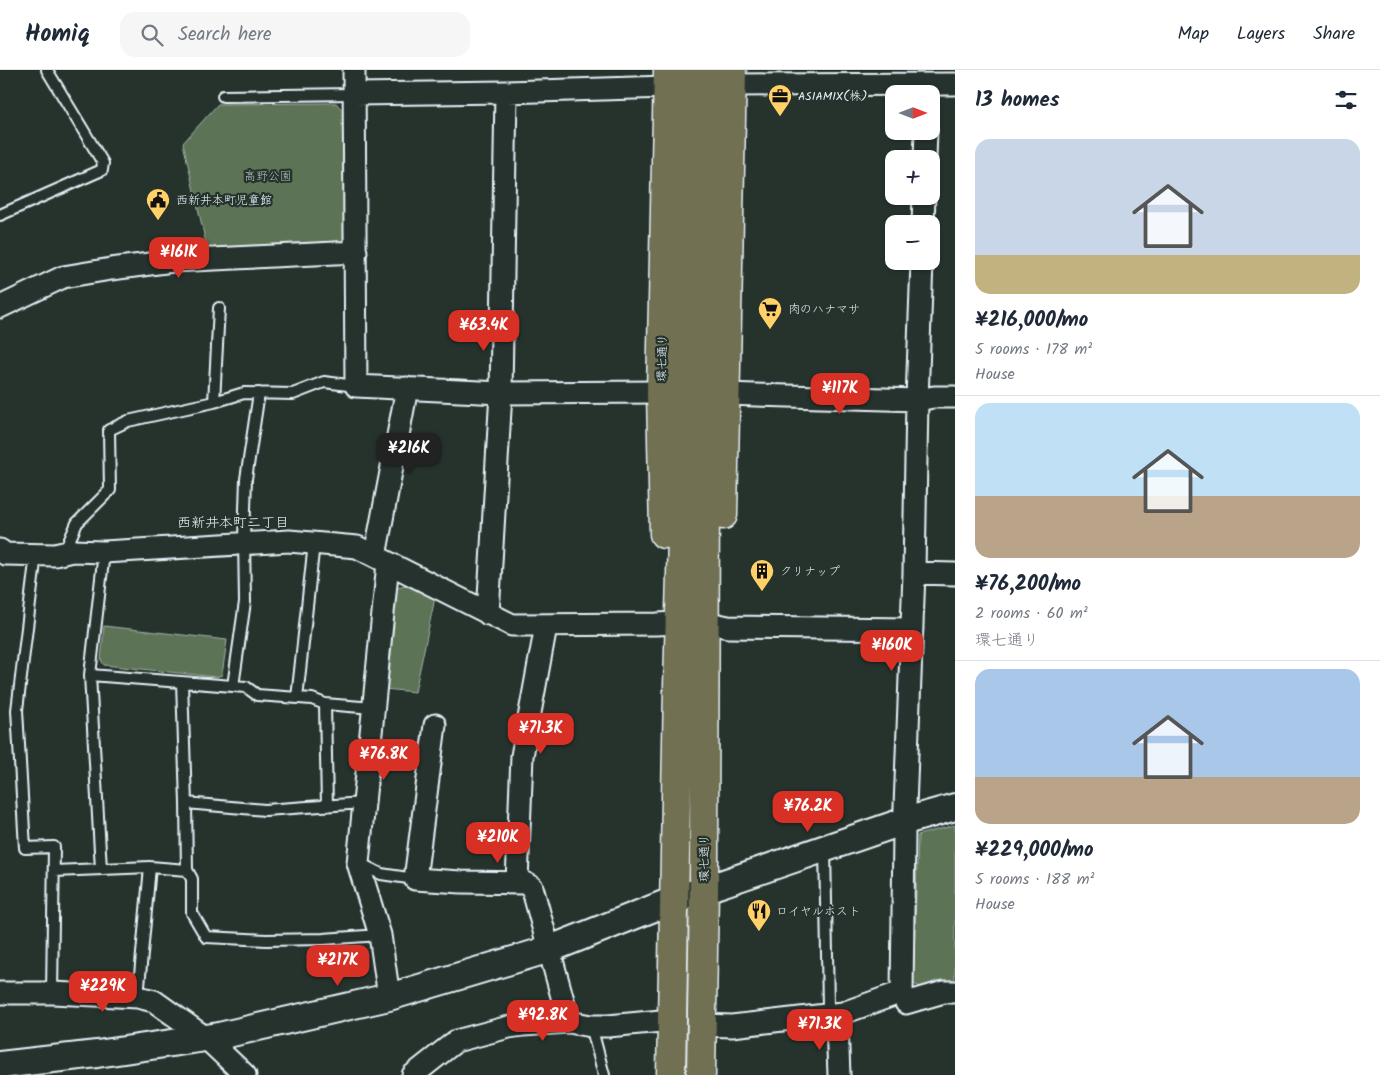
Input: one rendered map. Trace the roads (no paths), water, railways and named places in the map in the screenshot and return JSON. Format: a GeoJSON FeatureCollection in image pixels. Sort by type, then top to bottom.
{"type":"FeatureCollection","features":[{"type":"Feature","properties":{"kind":"main road","name":"環七通り"},"geometry":{"type":"LineString","coordinates":[[671,1075],[674,900],[692,633],[694,461],[691,70]]}},
{"type":"Feature","properties":{"kind":"main road","name":"環七通り"},"geometry":{"type":"LineString","coordinates":[[694,461],[725,75]]}},
{"type":"Feature","properties":{"kind":"main road","name":"環七通り"},"geometry":{"type":"LineString","coordinates":[[692,633],[722,560],[726,394],[725,75]]}},
{"type":"Feature","properties":{"kind":"main road","name":"環七通り"},"geometry":{"type":"LineString","coordinates":[[668,78],[661,392],[664,563],[692,633],[704,890],[701,1075]]}},
{"type":"Feature","properties":{"kind":"street"},"geometry":{"type":"LineString","coordinates":[[354,70],[356,386],[501,393],[661,392]]}},
{"type":"Feature","properties":{"kind":"street"},"geometry":{"type":"LineString","coordinates":[[725,75],[885,86]]}},
{"type":"Feature","properties":{"kind":"street"},"geometry":{"type":"LineString","coordinates":[[354,94],[506,92],[668,78]]}},
{"type":"Feature","properties":{"kind":"street"},"geometry":{"type":"LineString","coordinates":[[940,87],[955,84]]}},
{"type":"Feature","properties":{"kind":"street"},"geometry":{"type":"LineString","coordinates":[[488,614],[501,393],[506,92]]}},
{"type":"Feature","properties":{"kind":"street"},"geometry":{"type":"LineString","coordinates":[[0,306],[63,277],[173,262],[356,252]]}},
{"type":"Feature","properties":{"kind":"street"},"geometry":{"type":"LineString","coordinates":[[922,270],[914,574],[904,821],[902,992],[906,1003],[944,992],[955,992]]}},
{"type":"Feature","properties":{"kind":"street"},"geometry":{"type":"LineString","coordinates":[[389,997],[380,935],[358,863],[372,708],[381,559],[407,388]]}},
{"type":"Feature","properties":{"kind":"street"},"geometry":{"type":"LineString","coordinates":[[726,394],[917,400],[934,397],[955,398]]}},
{"type":"Feature","properties":{"kind":"street"},"geometry":{"type":"LineString","coordinates":[[0,550],[5,554],[54,555],[72,551],[104,552],[289,541],[314,543],[357,547],[512,625],[657,624],[692,633],[728,627],[912,629]]}},
{"type":"Feature","properties":{"kind":"street"},"geometry":{"type":"LineString","coordinates":[[914,574],[955,574]]}},
{"type":"Feature","properties":{"kind":"street"},"geometry":{"type":"LineString","coordinates":[[517,882],[522,756],[546,626]]}},
{"type":"Feature","properties":{"kind":"street"},"geometry":{"type":"LineString","coordinates":[[435,725],[414,879],[461,882],[517,882],[532,887],[569,1022]]}},
{"type":"Feature","properties":{"kind":"street"},"geometry":{"type":"LineString","coordinates":[[0,1065],[98,1054],[206,1038],[245,1031],[389,997],[550,949],[674,900],[904,821],[955,807]]}},
{"type":"Feature","properties":{"kind":"street"},"geometry":{"type":"LineString","coordinates":[[702,1025],[732,1026],[843,1013],[902,992]]}},
{"type":"Feature","properties":{"kind":"street"},"geometry":{"type":"LineString","coordinates":[[0,993],[52,993],[138,997],[154,1001],[206,1038],[245,1075]]}},
{"type":"Feature","properties":{"kind":"street"},"geometry":{"type":"LineString","coordinates":[[830,1015],[837,1023],[839,1075]]}},
{"type":"Feature","properties":{"kind":"street"},"geometry":{"type":"LineString","coordinates":[[414,1075],[456,1042],[516,1026],[569,1022],[591,1026],[608,1026],[672,1020]]}},
{"type":"Feature","properties":{"kind":"lane"},"geometry":{"type":"LineString","coordinates":[[0,215],[102,170],[103,163],[47,70]]}},
{"type":"Feature","properties":{"kind":"lane"},"geometry":{"type":"LineString","coordinates":[[223,96],[354,94]]}},
{"type":"Feature","properties":{"kind":"lane"},"geometry":{"type":"LineString","coordinates":[[214,402],[219,308]]}},
{"type":"Feature","properties":{"kind":"lane"},"geometry":{"type":"LineString","coordinates":[[64,554],[77,523],[110,490],[109,430],[128,421],[214,402],[244,393],[293,394],[324,382],[356,386]]}},
{"type":"Feature","properties":{"kind":"lane"},"geometry":{"type":"LineString","coordinates":[[233,686],[245,602],[246,479],[259,393]]}},
{"type":"Feature","properties":{"kind":"lane"},"geometry":{"type":"LineString","coordinates":[[296,698],[314,543]]}},
{"type":"Feature","properties":{"kind":"lane"},"geometry":{"type":"LineString","coordinates":[[101,869],[90,675],[104,552]]}},
{"type":"Feature","properties":{"kind":"lane"},"geometry":{"type":"LineString","coordinates":[[36,554],[17,720],[25,848],[54,847],[52,993]]}},
{"type":"Feature","properties":{"kind":"lane"},"geometry":{"type":"LineString","coordinates":[[90,675],[246,687],[257,695],[312,699],[325,704],[372,708]]}},
{"type":"Feature","properties":{"kind":"lane"},"geometry":{"type":"LineString","coordinates":[[182,682],[186,870],[192,880],[192,913],[206,937],[266,940],[380,935]]}},
{"type":"Feature","properties":{"kind":"lane"},"geometry":{"type":"LineString","coordinates":[[325,704],[327,806]]}},
{"type":"Feature","properties":{"kind":"lane"},"geometry":{"type":"LineString","coordinates":[[186,802],[265,810],[363,803]]}},
{"type":"Feature","properties":{"kind":"lane"},"geometry":{"type":"LineString","coordinates":[[825,848],[828,1006],[830,1015]]}},
{"type":"Feature","properties":{"kind":"lane"},"geometry":{"type":"LineString","coordinates":[[358,863],[381,874],[414,879]]}},
{"type":"Feature","properties":{"kind":"lane"},"geometry":{"type":"LineString","coordinates":[[54,871],[150,866],[186,870]]}},
{"type":"Feature","properties":{"kind":"lane"},"geometry":{"type":"LineString","coordinates":[[138,997],[150,866]]}},
{"type":"Feature","properties":{"kind":"lane"},"geometry":{"type":"LineString","coordinates":[[591,1026],[604,1075]]}},
{"type":"Feature","properties":{"kind":"place","name":"ASIAMIX(株)"},"geometry":{"type":"Point","coordinates":[780,117]}},
{"type":"Feature","properties":{"kind":"place","name":"西新井本町児童館"},"geometry":{"type":"Point","coordinates":[158,221]}},
{"type":"Feature","properties":{"kind":"place","name":"肉のハナマサ"},"geometry":{"type":"Point","coordinates":[770,330]}},
{"type":"Feature","properties":{"kind":"place","name":"クリナップ"},"geometry":{"type":"Point","coordinates":[762,592]}},
{"type":"Feature","properties":{"kind":"place","name":"ロイヤルホスト"},"geometry":{"type":"Point","coordinates":[759,932]}},
{"type":"Feature","properties":{"kind":"district","name":"西新井本町二丁目"},"geometry":{"type":"Point","coordinates":[233,522]}},
{"type":"Feature","properties":{"kind":"park label","name":"高野公園"},"geometry":{"type":"Point","coordinates":[268,176]}}]}
